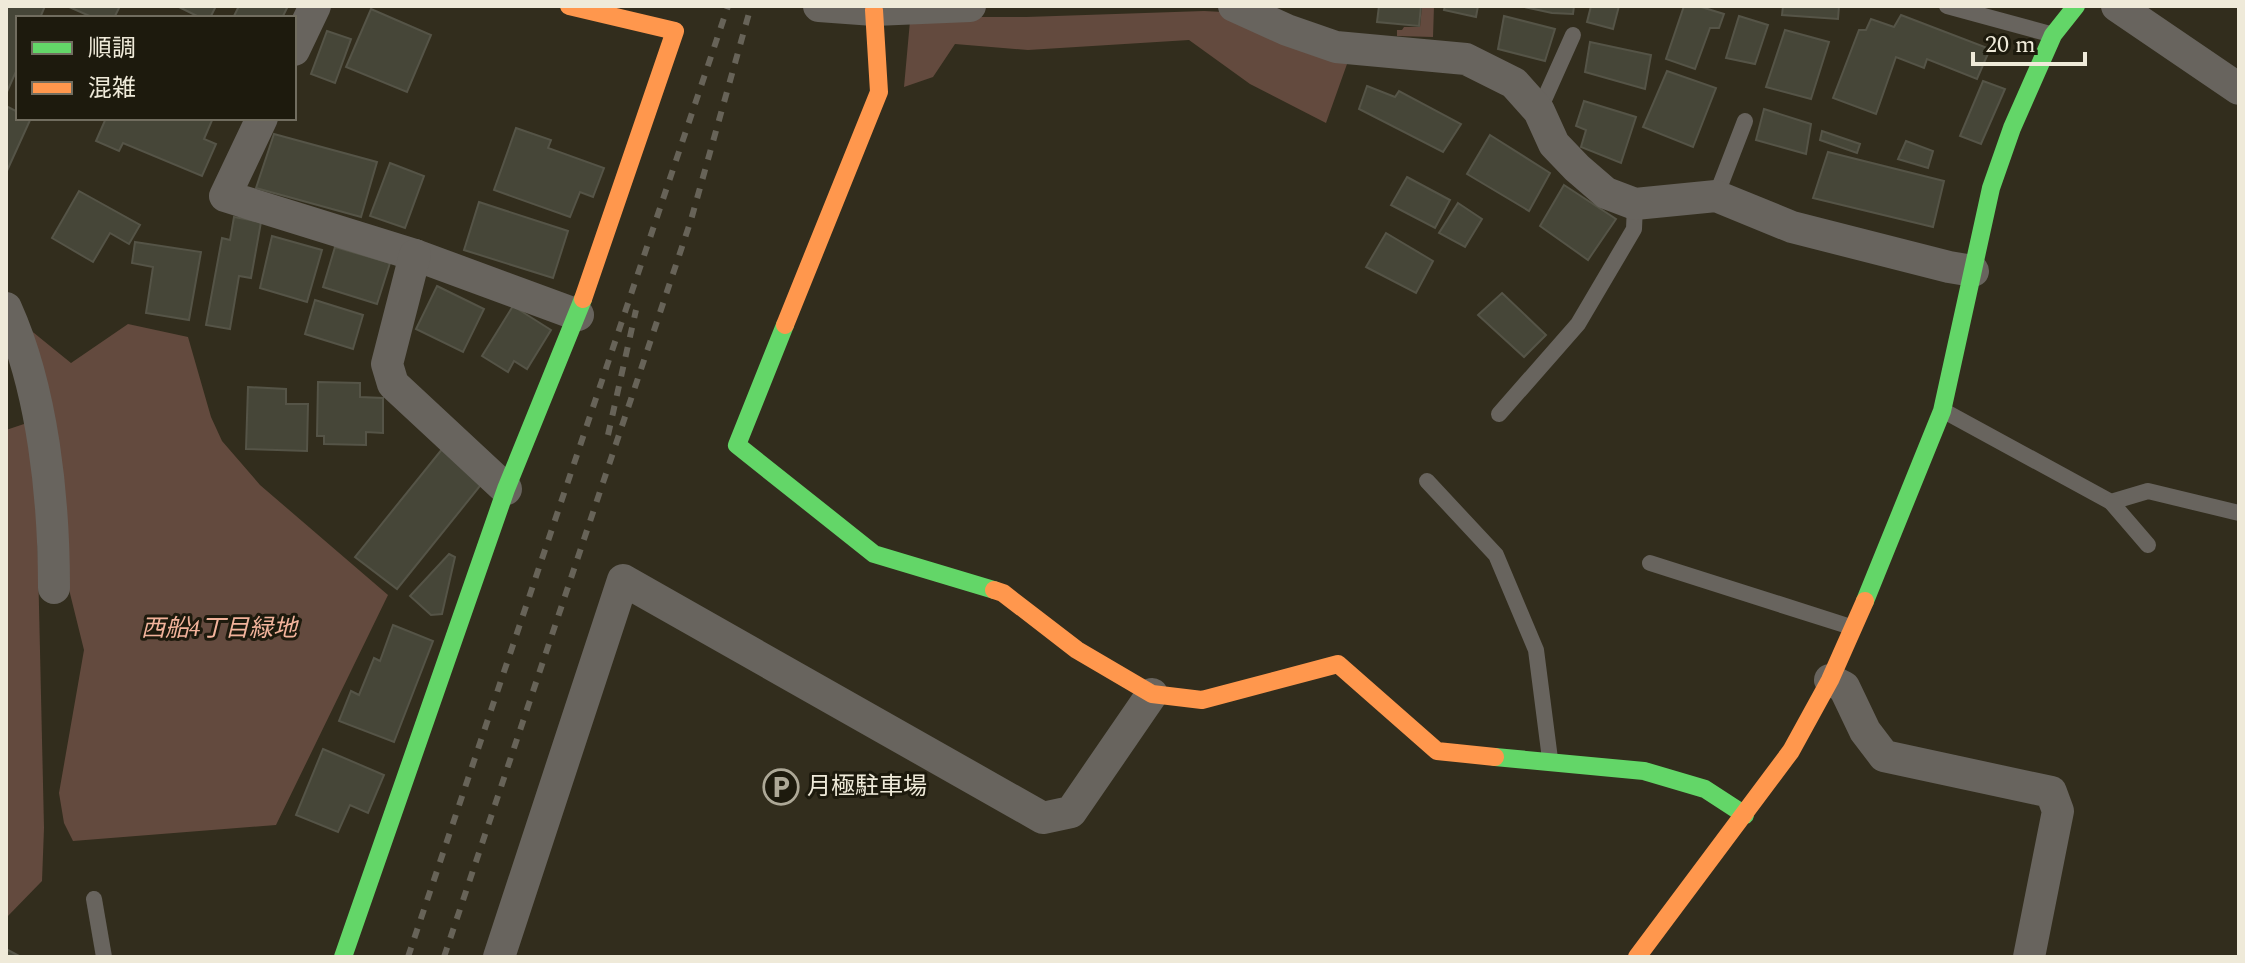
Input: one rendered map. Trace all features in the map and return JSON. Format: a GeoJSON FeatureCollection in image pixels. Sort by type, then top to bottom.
{"type":"FeatureCollection","features":[{"type":"Feature","properties":{"kind":"street"},"geometry":{"type":"LineString","coordinates":[[296,46],[315,6]]}},
{"type":"Feature","properties":{"kind":"street"},"geometry":{"type":"LineString","coordinates":[[343,957],[506,489],[578,315],[675,31],[569,6]]}},
{"type":"Feature","properties":{"kind":"street"},"geometry":{"type":"LineString","coordinates":[[819,6],[874,10],[970,6]]}},
{"type":"Feature","properties":{"kind":"street"},"geometry":{"type":"LineString","coordinates":[[1234,6],[1287,30],[1336,47],[1466,59],[1514,83],[1539,111],[1554,144],[1577,168],[1606,193],[1635,204],[1716,196],[1792,227],[1973,271]]}},
{"type":"Feature","properties":{"kind":"street"},"geometry":{"type":"LineString","coordinates":[[1637,957],[1791,751],[1830,680],[1942,411],[1991,188],[2012,128],[2053,35],[2076,6]]}},
{"type":"Feature","properties":{"kind":"street"},"geometry":{"type":"LineString","coordinates":[[2117,6],[2239,89]]}},
{"type":"Feature","properties":{"kind":"street"},"geometry":{"type":"LineString","coordinates":[[874,10],[879,92],[737,445],[874,554],[1003,593],[1077,650],[1152,694],[1202,700],[1338,664],[1437,751],[1644,771],[1705,789],[1745,815]]}},
{"type":"Feature","properties":{"kind":"street"},"geometry":{"type":"LineString","coordinates":[[261,120],[225,196],[415,255],[578,315]]}},
{"type":"Feature","properties":{"kind":"street"},"geometry":{"type":"LineString","coordinates":[[415,255],[387,364],[393,384],[506,489]]}},
{"type":"Feature","properties":{"kind":"street"},"geometry":{"type":"LineString","coordinates":[[6,308],[17,331],[39,418],[51,515],[54,588]]}},
{"type":"Feature","properties":{"kind":"street"},"geometry":{"type":"LineString","coordinates":[[499,957],[623,580],[1043,818],[1071,812],[1152,694]]}},
{"type":"Feature","properties":{"kind":"street"},"geometry":{"type":"LineString","coordinates":[[1830,680],[1844,687],[1865,731],[1884,756],[2051,792],[2058,811],[2029,957]]}},
{"type":"Feature","properties":{"kind":"lane"},"geometry":{"type":"LineString","coordinates":[[1947,6],[2053,35]]}},
{"type":"Feature","properties":{"kind":"lane"},"geometry":{"type":"LineString","coordinates":[[1539,111],[1573,35]]}},
{"type":"Feature","properties":{"kind":"lane"},"geometry":{"type":"LineString","coordinates":[[1716,196],[1745,121]]}},
{"type":"Feature","properties":{"kind":"lane"},"geometry":{"type":"LineString","coordinates":[[1499,414],[1578,324],[1634,229],[1635,204]]}},
{"type":"Feature","properties":{"kind":"lane"},"geometry":{"type":"LineString","coordinates":[[1942,411],[2111,502],[2148,545]]}},
{"type":"Feature","properties":{"kind":"lane"},"geometry":{"type":"LineString","coordinates":[[1427,481],[1496,555],[1536,650],[1551,761]]}},
{"type":"Feature","properties":{"kind":"lane"},"geometry":{"type":"LineString","coordinates":[[2111,502],[2148,491],[2239,513]]}},
{"type":"Feature","properties":{"kind":"lane"},"geometry":{"type":"LineString","coordinates":[[1650,563],[1854,628]]}},
{"type":"Feature","properties":{"kind":"lane"},"geometry":{"type":"LineString","coordinates":[[94,899],[104,957]]}},
{"type":"Feature","properties":{"kind":"green space"},"geometry":{"type":"Polygon","coordinates":[[[1422,6],[1434,6],[1433,37],[1397,36],[1397,30],[1404,27],[1420,27],[1422,6]]]}},
{"type":"Feature","properties":{"kind":"green space"},"geometry":{"type":"Polygon","coordinates":[[[1223,12],[1347,64],[1326,123],[1250,84],[1189,40],[1028,50],[955,44],[933,77],[904,87],[910,21],[950,17],[1223,12]]]}},
{"type":"Feature","properties":{"kind":"green space","name":"西船4丁目緑地"},"geometry":{"type":"Polygon","coordinates":[[[18,320],[71,363],[128,324],[188,337],[211,417],[222,441],[260,485],[388,595],[276,825],[73,841],[64,823],[59,793],[84,650],[57,541],[18,320]]]}},
{"type":"Feature","properties":{"kind":"green space"},"geometry":{"type":"Polygon","coordinates":[[[27,423],[37,518],[44,828],[42,881],[6,918],[6,430],[27,423]]]}},
{"type":"Feature","properties":{"kind":"building"},"geometry":{"type":"Polygon","coordinates":[[[6,6],[45,6],[41,16],[16,16],[16,72],[6,94],[6,6]]]}},
{"type":"Feature","properties":{"kind":"building"},"geometry":{"type":"Polygon","coordinates":[[[67,6],[120,6],[115,16],[90,16],[67,6]]]}},
{"type":"Feature","properties":{"kind":"building"},"geometry":{"type":"Polygon","coordinates":[[[177,6],[216,6],[211,16],[197,16],[177,6]]]}},
{"type":"Feature","properties":{"kind":"building"},"geometry":{"type":"Polygon","coordinates":[[[239,6],[288,6],[283,16],[234,16],[239,6]]]}},
{"type":"Feature","properties":{"kind":"building"},"geometry":{"type":"Polygon","coordinates":[[[1379,6],[1421,6],[1419,26],[1377,22],[1379,6]]]}},
{"type":"Feature","properties":{"kind":"building"},"geometry":{"type":"Polygon","coordinates":[[[1445,6],[1478,6],[1476,17],[1444,10],[1445,6]]]}},
{"type":"Feature","properties":{"kind":"building"},"geometry":{"type":"Polygon","coordinates":[[[1520,6],[1574,6],[1573,14],[1520,6]]]}},
{"type":"Feature","properties":{"kind":"building"},"geometry":{"type":"Polygon","coordinates":[[[1591,6],[1619,6],[1613,29],[1587,22],[1591,6]]]}},
{"type":"Feature","properties":{"kind":"building"},"geometry":{"type":"Polygon","coordinates":[[[1684,6],[1698,6],[1724,14],[1719,28],[1710,28],[1695,69],[1666,59],[1684,6]]]}},
{"type":"Feature","properties":{"kind":"building"},"geometry":{"type":"Polygon","coordinates":[[[1783,6],[1839,6],[1838,19],[1782,15],[1783,6]]]}},
{"type":"Feature","properties":{"kind":"building"},"geometry":{"type":"Polygon","coordinates":[[[371,9],[431,35],[407,92],[346,67],[371,9]]]}},
{"type":"Feature","properties":{"kind":"building"},"geometry":{"type":"Polygon","coordinates":[[[1901,15],[1990,49],[1977,79],[1927,59],[1924,68],[1896,57],[1876,114],[1833,98],[1859,30],[1866,30],[1871,19],[1894,27],[1901,15]]]}},
{"type":"Feature","properties":{"kind":"building"},"geometry":{"type":"Polygon","coordinates":[[[1504,16],[1555,29],[1545,61],[1498,49],[1504,16]]]}},
{"type":"Feature","properties":{"kind":"building"},"geometry":{"type":"Polygon","coordinates":[[[1739,16],[1768,25],[1755,64],[1726,58],[1739,16]]]}},
{"type":"Feature","properties":{"kind":"building"},"geometry":{"type":"Polygon","coordinates":[[[1785,30],[1829,42],[1811,99],[1766,87],[1785,30]]]}},
{"type":"Feature","properties":{"kind":"building"},"geometry":{"type":"Polygon","coordinates":[[[327,31],[351,39],[335,83],[311,74],[327,31]]]}},
{"type":"Feature","properties":{"kind":"building"},"geometry":{"type":"Polygon","coordinates":[[[1590,42],[1651,55],[1645,89],[1585,72],[1590,42]]]}},
{"type":"Feature","properties":{"kind":"building"},"geometry":{"type":"Polygon","coordinates":[[[1667,71],[1716,88],[1693,147],[1643,127],[1667,71]]]}},
{"type":"Feature","properties":{"kind":"building"},"geometry":{"type":"Polygon","coordinates":[[[1983,81],[2005,89],[1981,144],[1960,136],[1983,81]]]}},
{"type":"Feature","properties":{"kind":"building"},"geometry":{"type":"Polygon","coordinates":[[[1367,86],[1395,97],[1399,91],[1461,124],[1443,152],[1359,109],[1367,86]]]}},
{"type":"Feature","properties":{"kind":"building"},"geometry":{"type":"Polygon","coordinates":[[[1584,101],[1636,117],[1621,163],[1581,147],[1586,130],[1576,126],[1584,101]]]}},
{"type":"Feature","properties":{"kind":"building"},"geometry":{"type":"Polygon","coordinates":[[[6,106],[16,111],[16,120],[30,120],[6,173],[6,106]]]}},
{"type":"Feature","properties":{"kind":"building"},"geometry":{"type":"Polygon","coordinates":[[[1764,109],[1811,124],[1806,154],[1756,140],[1764,109]]]}},
{"type":"Feature","properties":{"kind":"building"},"geometry":{"type":"Polygon","coordinates":[[[105,120],[212,120],[204,139],[216,144],[202,176],[123,143],[119,151],[96,141],[105,120]]]}},
{"type":"Feature","properties":{"kind":"building"},"geometry":{"type":"Polygon","coordinates":[[[516,128],[551,140],[548,148],[604,168],[593,197],[580,192],[570,217],[494,190],[516,128]]]}},
{"type":"Feature","properties":{"kind":"building"},"geometry":{"type":"Polygon","coordinates":[[[1822,131],[1860,144],[1857,153],[1820,140],[1822,131]]]}},
{"type":"Feature","properties":{"kind":"building"},"geometry":{"type":"Polygon","coordinates":[[[274,134],[377,162],[361,217],[256,188],[274,134]]]}},
{"type":"Feature","properties":{"kind":"building"},"geometry":{"type":"Polygon","coordinates":[[[1490,135],[1550,173],[1529,211],[1467,174],[1490,135]]]}},
{"type":"Feature","properties":{"kind":"building"},"geometry":{"type":"Polygon","coordinates":[[[1906,141],[1933,151],[1928,168],[1898,159],[1906,141]]]}},
{"type":"Feature","properties":{"kind":"building"},"geometry":{"type":"Polygon","coordinates":[[[1828,152],[1944,181],[1933,227],[1813,198],[1828,152]]]}},
{"type":"Feature","properties":{"kind":"building"},"geometry":{"type":"Polygon","coordinates":[[[390,163],[424,176],[405,228],[370,216],[390,163]]]}},
{"type":"Feature","properties":{"kind":"building"},"geometry":{"type":"Polygon","coordinates":[[[1407,177],[1450,200],[1435,228],[1391,205],[1407,177]]]}},
{"type":"Feature","properties":{"kind":"building"},"geometry":{"type":"Polygon","coordinates":[[[1564,185],[1616,219],[1588,260],[1540,226],[1564,185]]]}},
{"type":"Feature","properties":{"kind":"building"},"geometry":{"type":"Polygon","coordinates":[[[79,191],[140,225],[129,244],[110,233],[93,262],[52,238],[79,191]]]}},
{"type":"Feature","properties":{"kind":"building"},"geometry":{"type":"Polygon","coordinates":[[[479,202],[568,231],[553,278],[464,250],[479,202]]]}},
{"type":"Feature","properties":{"kind":"building"},"geometry":{"type":"Polygon","coordinates":[[[1458,203],[1482,219],[1465,247],[1439,233],[1458,203]]]}},
{"type":"Feature","properties":{"kind":"building"},"geometry":{"type":"Polygon","coordinates":[[[234,217],[261,222],[251,278],[239,276],[230,329],[206,325],[222,238],[230,240],[234,217]]]}},
{"type":"Feature","properties":{"kind":"building"},"geometry":{"type":"Polygon","coordinates":[[[1386,233],[1433,261],[1416,293],[1366,267],[1386,233]]]}},
{"type":"Feature","properties":{"kind":"building"},"geometry":{"type":"Polygon","coordinates":[[[272,236],[322,250],[307,302],[260,288],[272,236]]]}},
{"type":"Feature","properties":{"kind":"building"},"geometry":{"type":"Polygon","coordinates":[[[135,242],[201,252],[189,320],[146,313],[153,267],[132,263],[135,242]]]}},
{"type":"Feature","properties":{"kind":"building"},"geometry":{"type":"Polygon","coordinates":[[[335,247],[390,263],[377,304],[323,287],[335,247]]]}},
{"type":"Feature","properties":{"kind":"building"},"geometry":{"type":"Polygon","coordinates":[[[437,286],[484,309],[463,352],[416,329],[437,286]]]}},
{"type":"Feature","properties":{"kind":"building"},"geometry":{"type":"Polygon","coordinates":[[[1502,293],[1546,335],[1524,357],[1478,315],[1502,293]]]}},
{"type":"Feature","properties":{"kind":"building"},"geometry":{"type":"Polygon","coordinates":[[[315,300],[363,315],[353,349],[305,334],[315,300]]]}},
{"type":"Feature","properties":{"kind":"building"},"geometry":{"type":"Polygon","coordinates":[[[513,306],[551,330],[527,369],[514,361],[508,372],[482,356],[513,306]]]}},
{"type":"Feature","properties":{"kind":"building"},"geometry":{"type":"Polygon","coordinates":[[[318,382],[360,383],[360,397],[383,398],[383,433],[366,432],[366,445],[324,444],[324,436],[317,436],[318,382]]]}},
{"type":"Feature","properties":{"kind":"building"},"geometry":{"type":"Polygon","coordinates":[[[248,387],[286,389],[286,404],[308,404],[307,451],[246,449],[248,387]]]}},
{"type":"Feature","properties":{"kind":"building"},"geometry":{"type":"Polygon","coordinates":[[[443,448],[484,481],[397,589],[355,557],[443,448]]]}},
{"type":"Feature","properties":{"kind":"building"},"geometry":{"type":"Polygon","coordinates":[[[449,554],[455,557],[442,614],[431,615],[410,596],[449,554]]]}},
{"type":"Feature","properties":{"kind":"building"},"geometry":{"type":"Polygon","coordinates":[[[393,625],[433,641],[394,742],[339,721],[351,691],[359,695],[374,658],[380,661],[393,625]]]}},
{"type":"Feature","properties":{"kind":"building"},"geometry":{"type":"Polygon","coordinates":[[[323,749],[384,775],[368,813],[350,805],[338,832],[296,815],[323,749]]]}},
{"type":"Feature","properties":{"kind":"building"},"geometry":{"type":"Polygon","coordinates":[[[6,949],[21,957],[6,957],[6,949]]]}},
{"type":"Feature","properties":{"kind":"railway"},"geometry":{"type":"LineString","coordinates":[[408,957],[728,6]]}},
{"type":"Feature","properties":{"kind":"railway"},"geometry":{"type":"LineString","coordinates":[[444,957],[691,220],[751,6]]}},
{"type":"Feature","properties":{"kind":"railway"},"geometry":{"type":"LineString","coordinates":[[608,435],[636,310]]}},
{"type":"Feature","properties":{"kind":"traffic: fast"},"geometry":{"type":"LineString","coordinates":[[1865,601],[1942,411],[1991,188],[2012,128],[2053,35],[2076,6]]}},
{"type":"Feature","properties":{"kind":"traffic: fast"},"geometry":{"type":"LineString","coordinates":[[343,957],[506,489],[583,299]]}},
{"type":"Feature","properties":{"kind":"traffic: fast"},"geometry":{"type":"LineString","coordinates":[[785,325],[737,445],[874,554],[994,590]]}},
{"type":"Feature","properties":{"kind":"traffic: fast"},"geometry":{"type":"LineString","coordinates":[[1495,757],[1644,771],[1705,789],[1745,815]]}},
{"type":"Feature","properties":{"kind":"traffic: slow"},"geometry":{"type":"LineString","coordinates":[[569,6],[675,31],[583,299]]}},
{"type":"Feature","properties":{"kind":"traffic: slow"},"geometry":{"type":"LineString","coordinates":[[785,325],[879,92],[874,10]]}},
{"type":"Feature","properties":{"kind":"traffic: slow"},"geometry":{"type":"LineString","coordinates":[[994,590],[1003,593],[1077,650],[1152,694],[1202,700],[1338,664],[1437,751],[1495,757]]}},
{"type":"Feature","properties":{"kind":"traffic: slow"},"geometry":{"type":"LineString","coordinates":[[1637,957],[1791,751],[1830,680],[1865,601]]}},
{"type":"Feature","properties":{"kind":"place","name":"月極駐車場"},"geometry":{"type":"Point","coordinates":[781,787]}}]}
